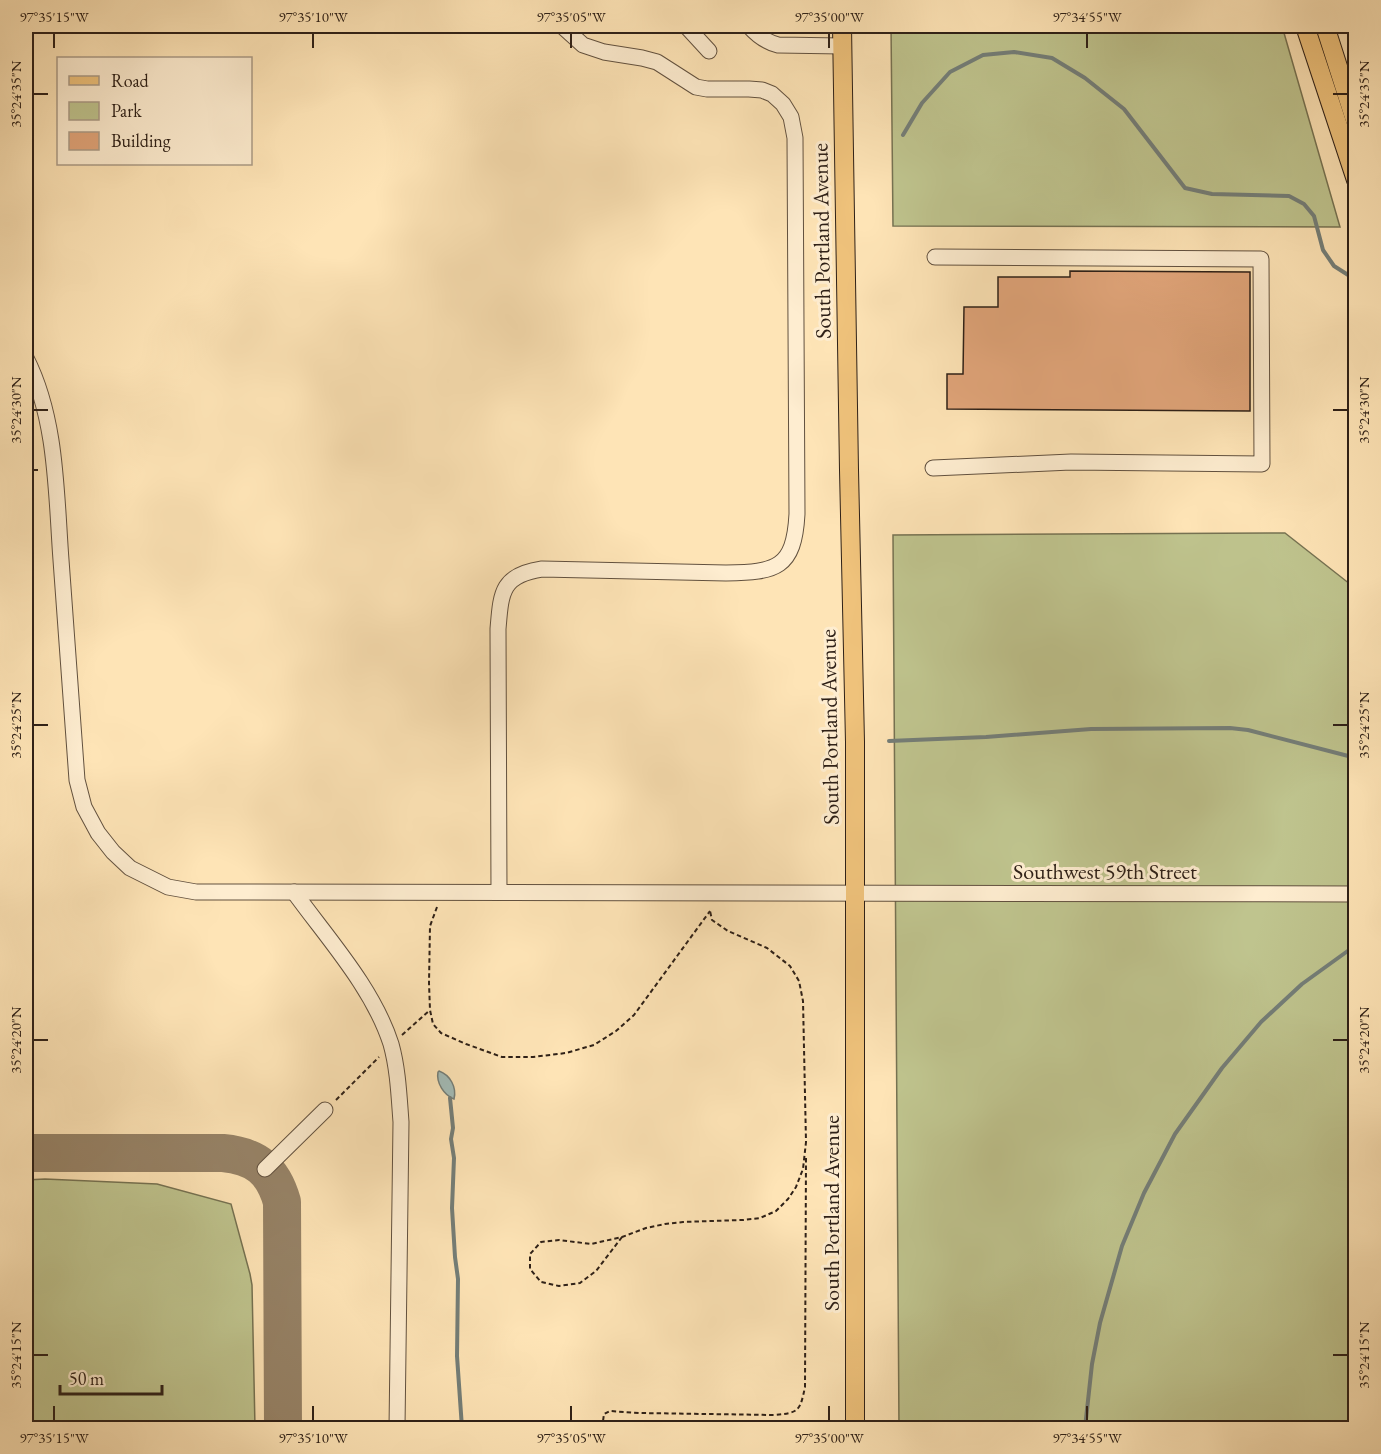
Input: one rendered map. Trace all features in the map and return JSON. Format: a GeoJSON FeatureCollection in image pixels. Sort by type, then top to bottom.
{"type":"FeatureCollection","features":[{"type":"Feature","properties":{"kind":"main road","name":"South Portland Avenue"},"geometry":{"type":"LineString","coordinates":[[842,26],[848,458],[855,741],[855,1428]]}},
{"type":"Feature","properties":{"kind":"main road"},"geometry":{"type":"LineString","coordinates":[[1305,26],[1356,180]]}},
{"type":"Feature","properties":{"kind":"main road"},"geometry":{"type":"LineString","coordinates":[[1325,26],[1356,123]]}},
{"type":"Feature","properties":{"kind":"street"},"geometry":{"type":"LineString","coordinates":[[499,892],[498,629],[500,598],[505,588],[520,575],[531,570],[542,569],[726,573],[760,571],[780,562],[789,554],[794,544],[796,531],[795,138],[791,117],[783,104],[772,94],[762,90],[696,87],[657,62],[604,52],[584,45],[562,26]]}},
{"type":"Feature","properties":{"kind":"street"},"geometry":{"type":"LineString","coordinates":[[686,26],[710,51]]}},
{"type":"Feature","properties":{"kind":"street"},"geometry":{"type":"LineString","coordinates":[[749,26],[762,38],[778,45],[842,46]]}},
{"type":"Feature","properties":{"kind":"street"},"geometry":{"type":"LineString","coordinates":[[933,468],[1071,462],[1262,464],[1261,259],[935,257]]}},
{"type":"Feature","properties":{"kind":"street","name":"Southwest 59th Street"},"geometry":{"type":"LineString","coordinates":[[26,358],[33,371],[46,417],[54,470],[77,780],[84,807],[98,833],[113,852],[130,867],[168,887],[196,892],[1356,894]]}},
{"type":"Feature","properties":{"kind":"street"},"geometry":{"type":"LineString","coordinates":[[294,892],[369,996],[391,1045],[398,1078],[400,1122],[397,1428]]}},
{"type":"Feature","properties":{"kind":"street"},"geometry":{"type":"LineString","coordinates":[[265,1169],[325,1110]]}},
{"type":"Feature","properties":{"kind":"path"},"geometry":{"type":"LineString","coordinates":[[450,892],[438,904],[430,926],[429,983],[433,1024],[441,1033],[502,1057],[533,1057],[566,1053],[594,1045],[616,1031],[634,1015],[710,911],[712,920],[728,931],[767,948],[778,956],[790,966],[798,981],[803,1001],[806,1142],[805,1387],[802,1401],[798,1410],[774,1415],[610,1411],[604,1414],[602,1428]]}},
{"type":"Feature","properties":{"kind":"path"},"geometry":{"type":"LineString","coordinates":[[325,1110],[430,1010]]}},
{"type":"Feature","properties":{"kind":"path"},"geometry":{"type":"LineString","coordinates":[[622,1237],[596,1271],[580,1283],[559,1286],[541,1282],[530,1269],[530,1254],[540,1242],[559,1240],[591,1244],[665,1224],[743,1220],[760,1218],[776,1211],[796,1187],[803,1169],[806,1142]]}},
{"type":"Feature","properties":{"kind":"green space"},"geometry":{"type":"Polygon","coordinates":[[[891,26],[1282,26],[1340,227],[893,226],[891,26]]]}},
{"type":"Feature","properties":{"kind":"green space"},"geometry":{"type":"Polygon","coordinates":[[[1285,533],[1355,588],[1355,1428],[899,1428],[893,535],[1285,533]]]}},
{"type":"Feature","properties":{"kind":"green space"},"geometry":{"type":"Polygon","coordinates":[[[26,1180],[157,1184],[231,1204],[252,1285],[255,1428],[26,1428],[26,1180]]]}},
{"type":"Feature","properties":{"kind":"water"},"geometry":{"type":"Polygon","coordinates":[[[439,1071],[452,1082],[454,1099],[442,1088],[438,1080],[439,1071]]]}},
{"type":"Feature","properties":{"kind":"building"},"geometry":{"type":"Polygon","coordinates":[[[1070,271],[1250,272],[1250,411],[947,409],[947,374],[963,374],[964,307],[998,307],[998,277],[1070,277],[1070,271]]]}},
{"type":"Feature","properties":{"kind":"waterway"},"geometry":{"type":"LineString","coordinates":[[903,135],[922,103],[950,72],[983,55],[1014,52],[1052,58],[1085,78],[1124,109],[1185,188],[1212,194],[1289,196],[1304,204],[1314,216],[1323,250],[1334,266],[1356,280]]}},
{"type":"Feature","properties":{"kind":"waterway"},"geometry":{"type":"LineString","coordinates":[[889,741],[1091,729],[1230,728],[1248,730],[1356,758]]}},
{"type":"Feature","properties":{"kind":"waterway"},"geometry":{"type":"LineString","coordinates":[[1085,1428],[1092,1364],[1100,1323],[1122,1246],[1144,1193],[1175,1134],[1222,1068],[1261,1022],[1302,984],[1356,945]]}},
{"type":"Feature","properties":{"kind":"waterway"},"geometry":{"type":"LineString","coordinates":[[450,1098],[454,1158],[452,1208],[458,1279],[457,1356],[462,1428]]}},
{"type":"Feature","properties":{"kind":"taxiway"},"geometry":{"type":"LineString","coordinates":[[26,1153],[223,1153],[245,1157],[254,1161],[268,1173],[274,1181],[282,1202],[283,1428]]}}]}
